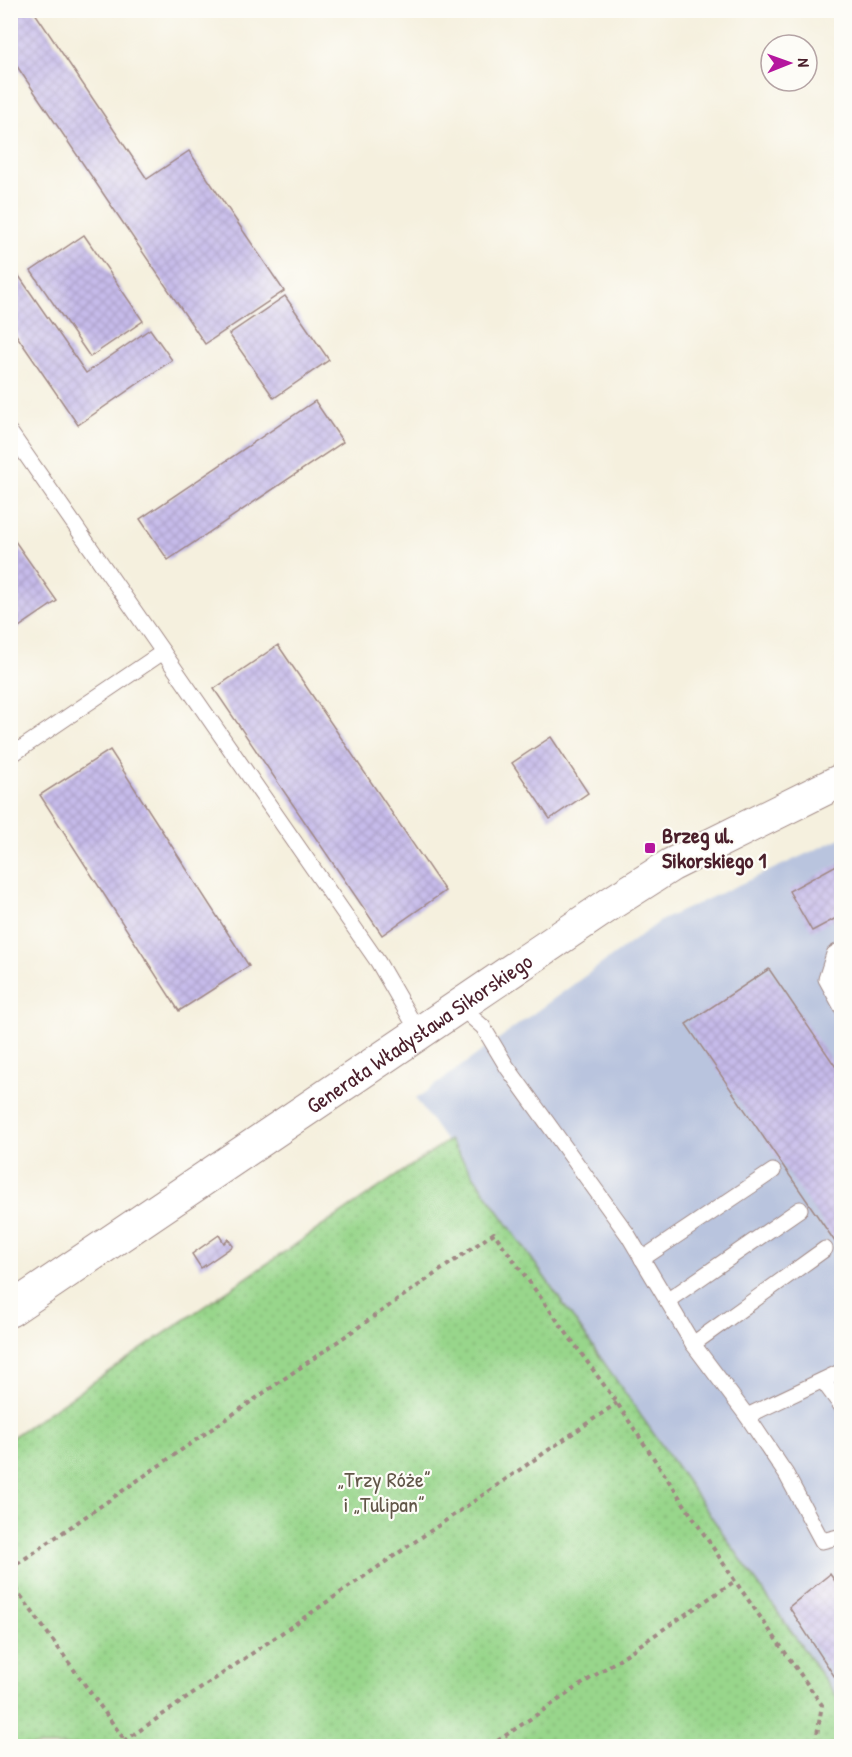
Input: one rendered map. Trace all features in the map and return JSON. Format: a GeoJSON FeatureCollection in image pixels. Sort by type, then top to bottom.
{"type":"FeatureCollection","features":[{"type":"Feature","properties":{"kind":"main road","name":"Generała Władysława Sikorskiego"},"geometry":{"type":"LineString","coordinates":[[10,1310],[458,1005],[671,865],[842,780]]}},
{"type":"Feature","properties":{"kind":"lane"},"geometry":{"type":"LineString","coordinates":[[10,432],[378,962],[418,1032]]}},
{"type":"Feature","properties":{"kind":"lane"},"geometry":{"type":"LineString","coordinates":[[10,756],[163,652]]}},
{"type":"Feature","properties":{"kind":"lane"},"geometry":{"type":"LineString","coordinates":[[842,949],[834,954],[826,979],[842,1008]]}},
{"type":"Feature","properties":{"kind":"lane"},"geometry":{"type":"LineString","coordinates":[[458,1005],[483,1027],[507,1067],[622,1225],[693,1344],[747,1416],[786,1474],[822,1541],[842,1536]]}},
{"type":"Feature","properties":{"kind":"lane"},"geometry":{"type":"LineString","coordinates":[[642,1259],[773,1171]]}},
{"type":"Feature","properties":{"kind":"lane"},"geometry":{"type":"LineString","coordinates":[[667,1301],[800,1209]]}},
{"type":"Feature","properties":{"kind":"lane"},"geometry":{"type":"LineString","coordinates":[[693,1344],[825,1249]]}},
{"type":"Feature","properties":{"kind":"lane"},"geometry":{"type":"LineString","coordinates":[[747,1416],[842,1371]]}},
{"type":"Feature","properties":{"kind":"lane"},"geometry":{"type":"LineString","coordinates":[[823,1380],[842,1407]]}},
{"type":"Feature","properties":{"kind":"path"},"geometry":{"type":"LineString","coordinates":[[10,1569],[494,1233],[617,1403],[735,1581],[822,1705],[815,1746]]}},
{"type":"Feature","properties":{"kind":"path"},"geometry":{"type":"LineString","coordinates":[[117,1746],[617,1403]]}},
{"type":"Feature","properties":{"kind":"path"},"geometry":{"type":"LineString","coordinates":[[10,1581],[129,1746]]}},
{"type":"Feature","properties":{"kind":"path"},"geometry":{"type":"LineString","coordinates":[[490,1746],[735,1581]]}},
{"type":"Feature","properties":{"kind":"shaded area"},"geometry":{"type":"Polygon","coordinates":[[[834,11],[841,11],[841,48],[834,11]]]}},
{"type":"Feature","properties":{"kind":"shaded area"},"geometry":{"type":"Polygon","coordinates":[[[841,838],[841,1704],[416,1099],[662,920],[841,838]]]}},
{"type":"Feature","properties":{"kind":"green space","name":"„Trzy Róże” i „Tulipan”"},"geometry":{"type":"Polygon","coordinates":[[[449,1140],[841,1703],[841,1746],[11,1746],[11,1438],[449,1140]]]}},
{"type":"Feature","properties":{"kind":"building"},"geometry":{"type":"Polygon","coordinates":[[[10,10],[33,10],[147,179],[189,151],[284,291],[205,344],[10,56],[10,10]]]}},
{"type":"Feature","properties":{"kind":"building"},"geometry":{"type":"Polygon","coordinates":[[[84,235],[143,321],[90,357],[31,271],[84,235]]]}},
{"type":"Feature","properties":{"kind":"building"},"geometry":{"type":"Polygon","coordinates":[[[10,263],[86,373],[150,329],[172,360],[78,425],[10,326],[10,263]]]}},
{"type":"Feature","properties":{"kind":"building"},"geometry":{"type":"Polygon","coordinates":[[[285,296],[329,360],[274,398],[229,334],[285,296]]]}},
{"type":"Feature","properties":{"kind":"building"},"geometry":{"type":"Polygon","coordinates":[[[315,401],[343,442],[168,560],[140,519],[315,401]]]}},
{"type":"Feature","properties":{"kind":"building"},"geometry":{"type":"Polygon","coordinates":[[[10,534],[57,601],[10,633],[10,534]]]}},
{"type":"Feature","properties":{"kind":"building"},"geometry":{"type":"Polygon","coordinates":[[[278,645],[445,891],[382,935],[214,689],[278,645]]]}},
{"type":"Feature","properties":{"kind":"building"},"geometry":{"type":"Polygon","coordinates":[[[551,737],[588,793],[550,819],[512,763],[551,737]]]}},
{"type":"Feature","properties":{"kind":"building"},"geometry":{"type":"Polygon","coordinates":[[[110,750],[249,966],[179,1011],[40,795],[110,750]]]}},
{"type":"Feature","properties":{"kind":"building"},"geometry":{"type":"Polygon","coordinates":[[[842,862],[842,915],[812,931],[789,891],[842,862]]]}},
{"type":"Feature","properties":{"kind":"building"},"geometry":{"type":"Polygon","coordinates":[[[769,969],[842,1076],[842,1252],[686,1024],[769,969]]]}},
{"type":"Feature","properties":{"kind":"building"},"geometry":{"type":"Polygon","coordinates":[[[219,1235],[224,1243],[228,1239],[233,1246],[201,1268],[192,1254],[219,1235]]]}},
{"type":"Feature","properties":{"kind":"building"},"geometry":{"type":"Polygon","coordinates":[[[842,1269],[842,1283],[835,1273],[842,1269]]]}},
{"type":"Feature","properties":{"kind":"building"},"geometry":{"type":"Polygon","coordinates":[[[830,1574],[842,1591],[842,1688],[789,1607],[830,1574]]]}},
{"type":"Feature","properties":{"kind":"place","name":"Brzeg ul. Sikorskiego 1"},"geometry":{"type":"Point","coordinates":[650,848]}}]}
